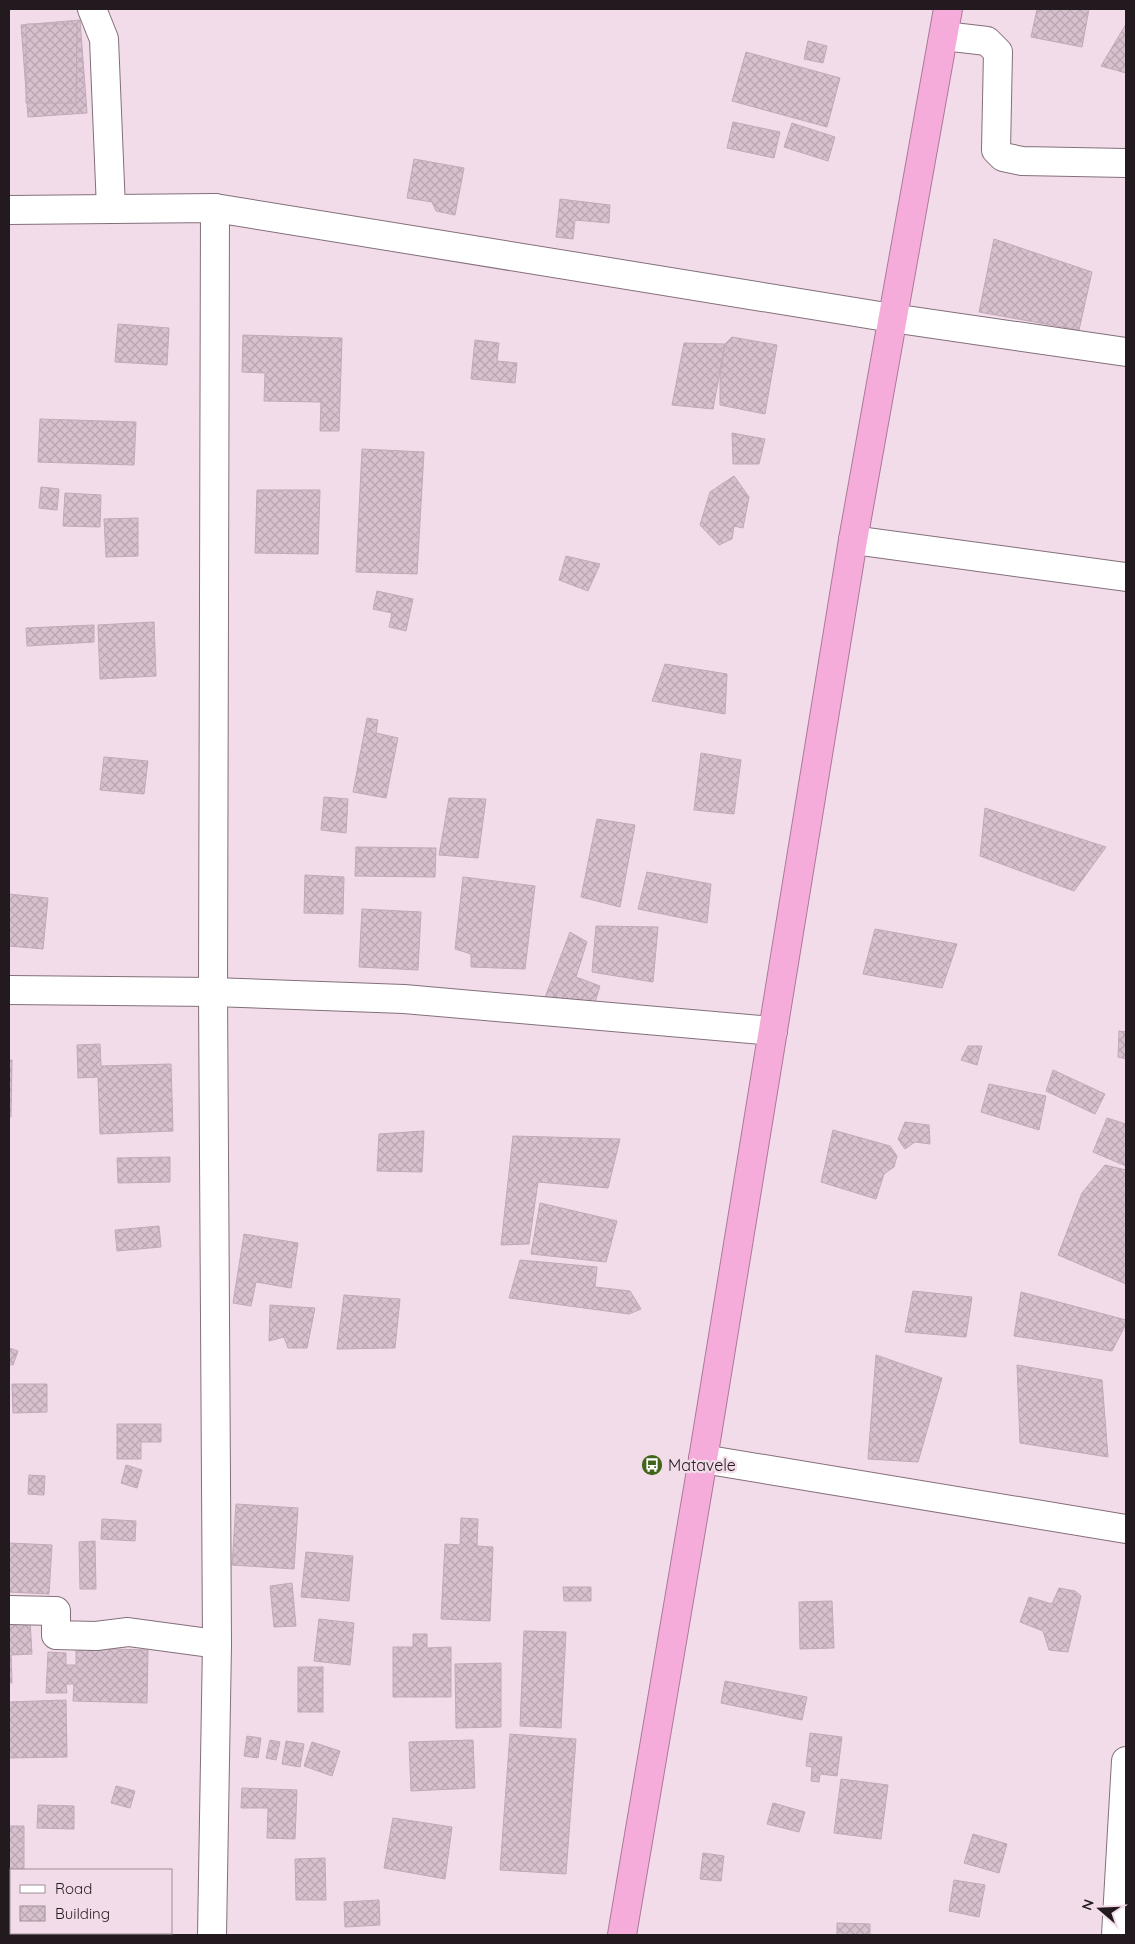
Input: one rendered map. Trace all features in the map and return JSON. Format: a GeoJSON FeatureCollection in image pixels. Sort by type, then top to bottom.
{"type":"FeatureCollection","features":[{"type":"Feature","properties":{"kind":"highway"},"geometry":{"type":"LineString","coordinates":[[622,1935],[853,540],[948,9]]}},
{"type":"Feature","properties":{"kind":"street"},"geometry":{"type":"LineString","coordinates":[[92,9],[104,39],[111,209]]}},
{"type":"Feature","properties":{"kind":"street"},"geometry":{"type":"LineString","coordinates":[[944,36],[987,41],[998,52],[996,150],[1003,157],[1022,161],[1126,163]]}},
{"type":"Feature","properties":{"kind":"street"},"geometry":{"type":"LineString","coordinates":[[212,1935],[217,1644],[213,992],[215,208]]}},
{"type":"Feature","properties":{"kind":"street"},"geometry":{"type":"LineString","coordinates":[[9,210],[215,208],[892,318],[1126,352]]}},
{"type":"Feature","properties":{"kind":"street"},"geometry":{"type":"LineString","coordinates":[[853,540],[1126,577]]}},
{"type":"Feature","properties":{"kind":"street"},"geometry":{"type":"LineString","coordinates":[[9,990],[213,992],[404,999],[773,1031]]}},
{"type":"Feature","properties":{"kind":"street"},"geometry":{"type":"LineString","coordinates":[[702,1459],[1126,1529]]}},
{"type":"Feature","properties":{"kind":"street"},"geometry":{"type":"LineString","coordinates":[[9,1610],[56,1611],[56,1635],[96,1636],[128,1632],[217,1644]]}},
{"type":"Feature","properties":{"kind":"street"},"geometry":{"type":"LineString","coordinates":[[1116,1935],[1126,1761]]}},
{"type":"Feature","properties":{"kind":"building"},"geometry":{"type":"Polygon","coordinates":[[[1037,9],[1089,9],[1082,47],[1031,37],[1037,9]]]}},
{"type":"Feature","properties":{"kind":"building"},"geometry":{"type":"Polygon","coordinates":[[[80,20],[87,113],[28,117],[21,25],[80,20]]]}},
{"type":"Feature","properties":{"kind":"building"},"geometry":{"type":"Polygon","coordinates":[[[26,24],[77,24],[76,103],[26,103],[26,24]]]}},
{"type":"Feature","properties":{"kind":"building"},"geometry":{"type":"Polygon","coordinates":[[[1126,24],[1126,73],[1101,66],[1126,24]]]}},
{"type":"Feature","properties":{"kind":"building"},"geometry":{"type":"Polygon","coordinates":[[[808,41],[827,46],[823,63],[804,59],[808,41]]]}},
{"type":"Feature","properties":{"kind":"building"},"geometry":{"type":"Polygon","coordinates":[[[746,52],[840,78],[827,127],[732,101],[746,52]]]}},
{"type":"Feature","properties":{"kind":"building"},"geometry":{"type":"Polygon","coordinates":[[[733,122],[780,132],[774,158],[727,148],[733,122]]]}},
{"type":"Feature","properties":{"kind":"building"},"geometry":{"type":"Polygon","coordinates":[[[792,123],[835,137],[828,161],[784,147],[792,123]]]}},
{"type":"Feature","properties":{"kind":"building"},"geometry":{"type":"Polygon","coordinates":[[[414,159],[464,168],[455,215],[436,211],[432,202],[407,198],[414,159]]]}},
{"type":"Feature","properties":{"kind":"building"},"geometry":{"type":"Polygon","coordinates":[[[560,199],[610,205],[609,223],[575,220],[573,239],[556,237],[560,199]]]}},
{"type":"Feature","properties":{"kind":"building"},"geometry":{"type":"Polygon","coordinates":[[[994,239],[1092,272],[1079,330],[979,312],[994,239]]]}},
{"type":"Feature","properties":{"kind":"building"},"geometry":{"type":"Polygon","coordinates":[[[118,324],[169,328],[167,365],[115,362],[118,324]]]}},
{"type":"Feature","properties":{"kind":"building"},"geometry":{"type":"Polygon","coordinates":[[[243,335],[342,338],[339,431],[320,431],[321,402],[264,401],[265,373],[242,372],[243,335]]]}},
{"type":"Feature","properties":{"kind":"building"},"geometry":{"type":"Polygon","coordinates":[[[732,337],[777,345],[765,414],[720,405],[720,375],[725,344],[732,337]]]}},
{"type":"Feature","properties":{"kind":"building"},"geometry":{"type":"Polygon","coordinates":[[[475,340],[499,343],[497,361],[517,363],[515,383],[471,379],[475,340]]]}},
{"type":"Feature","properties":{"kind":"building"},"geometry":{"type":"Polygon","coordinates":[[[684,343],[725,344],[713,409],[672,405],[684,343]]]}},
{"type":"Feature","properties":{"kind":"building"},"geometry":{"type":"Polygon","coordinates":[[[40,419],[136,422],[134,465],[38,462],[40,419]]]}},
{"type":"Feature","properties":{"kind":"building"},"geometry":{"type":"Polygon","coordinates":[[[732,433],[765,439],[759,464],[733,464],[732,433]]]}},
{"type":"Feature","properties":{"kind":"building"},"geometry":{"type":"Polygon","coordinates":[[[362,449],[424,452],[417,574],[356,572],[362,449]]]}},
{"type":"Feature","properties":{"kind":"building"},"geometry":{"type":"Polygon","coordinates":[[[734,476],[749,497],[743,528],[734,526],[732,539],[719,545],[700,525],[710,492],[734,476]]]}},
{"type":"Feature","properties":{"kind":"building"},"geometry":{"type":"Polygon","coordinates":[[[41,487],[59,489],[57,510],[39,508],[41,487]]]}},
{"type":"Feature","properties":{"kind":"building"},"geometry":{"type":"Polygon","coordinates":[[[257,490],[320,490],[318,554],[255,553],[257,490]]]}},
{"type":"Feature","properties":{"kind":"building"},"geometry":{"type":"Polygon","coordinates":[[[65,493],[101,495],[100,527],[63,526],[65,493]]]}},
{"type":"Feature","properties":{"kind":"building"},"geometry":{"type":"Polygon","coordinates":[[[138,518],[138,556],[106,557],[104,519],[138,518]]]}},
{"type":"Feature","properties":{"kind":"building"},"geometry":{"type":"Polygon","coordinates":[[[566,556],[600,564],[588,591],[559,580],[566,556]]]}},
{"type":"Feature","properties":{"kind":"building"},"geometry":{"type":"Polygon","coordinates":[[[377,591],[413,599],[406,631],[389,627],[392,613],[373,609],[377,591]]]}},
{"type":"Feature","properties":{"kind":"building"},"geometry":{"type":"Polygon","coordinates":[[[154,622],[156,676],[100,679],[98,625],[154,622]]]}},
{"type":"Feature","properties":{"kind":"building"},"geometry":{"type":"Polygon","coordinates":[[[94,625],[94,642],[27,646],[26,628],[94,625]]]}},
{"type":"Feature","properties":{"kind":"building"},"geometry":{"type":"Polygon","coordinates":[[[665,664],[727,674],[725,714],[652,701],[665,664]]]}},
{"type":"Feature","properties":{"kind":"building"},"geometry":{"type":"Polygon","coordinates":[[[367,718],[378,720],[376,733],[398,738],[386,798],[353,792],[367,718]]]}},
{"type":"Feature","properties":{"kind":"building"},"geometry":{"type":"Polygon","coordinates":[[[701,753],[741,760],[734,814],[694,810],[701,753]]]}},
{"type":"Feature","properties":{"kind":"building"},"geometry":{"type":"Polygon","coordinates":[[[104,757],[148,761],[144,794],[100,790],[104,757]]]}},
{"type":"Feature","properties":{"kind":"building"},"geometry":{"type":"Polygon","coordinates":[[[324,797],[348,799],[346,833],[321,830],[324,797]]]}},
{"type":"Feature","properties":{"kind":"building"},"geometry":{"type":"Polygon","coordinates":[[[449,798],[486,799],[478,858],[439,855],[449,798]]]}},
{"type":"Feature","properties":{"kind":"building"},"geometry":{"type":"Polygon","coordinates":[[[985,808],[1106,847],[1074,891],[980,856],[985,808]]]}},
{"type":"Feature","properties":{"kind":"building"},"geometry":{"type":"Polygon","coordinates":[[[597,819],[635,825],[620,907],[581,897],[597,819]]]}},
{"type":"Feature","properties":{"kind":"building"},"geometry":{"type":"Polygon","coordinates":[[[356,847],[436,848],[435,877],[355,876],[356,847]]]}},
{"type":"Feature","properties":{"kind":"building"},"geometry":{"type":"Polygon","coordinates":[[[647,872],[711,884],[707,923],[638,909],[647,872]]]}},
{"type":"Feature","properties":{"kind":"building"},"geometry":{"type":"Polygon","coordinates":[[[305,875],[344,877],[343,914],[304,913],[305,875]]]}},
{"type":"Feature","properties":{"kind":"building"},"geometry":{"type":"Polygon","coordinates":[[[463,877],[535,886],[525,969],[471,967],[471,954],[455,949],[463,877]]]}},
{"type":"Feature","properties":{"kind":"building"},"geometry":{"type":"Polygon","coordinates":[[[9,894],[48,898],[43,949],[9,946],[9,894]]]}},
{"type":"Feature","properties":{"kind":"building"},"geometry":{"type":"Polygon","coordinates":[[[362,909],[421,912],[418,970],[359,967],[362,909]]]}},
{"type":"Feature","properties":{"kind":"building"},"geometry":{"type":"Polygon","coordinates":[[[596,926],[658,927],[653,982],[592,972],[596,926]]]}},
{"type":"Feature","properties":{"kind":"building"},"geometry":{"type":"Polygon","coordinates":[[[875,929],[957,944],[942,988],[863,974],[875,929]]]}},
{"type":"Feature","properties":{"kind":"building"},"geometry":{"type":"Polygon","coordinates":[[[570,932],[587,942],[576,977],[600,986],[594,1005],[544,1000],[570,932]]]}},
{"type":"Feature","properties":{"kind":"building"},"geometry":{"type":"Polygon","coordinates":[[[1119,1031],[1126,1032],[1126,1059],[1118,1057],[1119,1031]]]}},
{"type":"Feature","properties":{"kind":"building"},"geometry":{"type":"Polygon","coordinates":[[[100,1044],[101,1066],[171,1064],[173,1131],[100,1134],[98,1077],[78,1078],[77,1045],[100,1044]]]}},
{"type":"Feature","properties":{"kind":"building"},"geometry":{"type":"Polygon","coordinates":[[[968,1046],[982,1046],[977,1065],[961,1060],[968,1046]]]}},
{"type":"Feature","properties":{"kind":"building"},"geometry":{"type":"Polygon","coordinates":[[[9,1060],[12,1060],[11,1117],[9,1117],[9,1060]]]}},
{"type":"Feature","properties":{"kind":"building"},"geometry":{"type":"Polygon","coordinates":[[[1053,1070],[1105,1094],[1095,1114],[1046,1091],[1053,1070]]]}},
{"type":"Feature","properties":{"kind":"building"},"geometry":{"type":"Polygon","coordinates":[[[989,1084],[1046,1096],[1039,1130],[981,1112],[989,1084]]]}},
{"type":"Feature","properties":{"kind":"building"},"geometry":{"type":"Polygon","coordinates":[[[1107,1118],[1126,1124],[1126,1166],[1093,1152],[1107,1118]]]}},
{"type":"Feature","properties":{"kind":"building"},"geometry":{"type":"Polygon","coordinates":[[[905,1122],[929,1125],[930,1144],[915,1142],[905,1149],[898,1139],[905,1122]]]}},
{"type":"Feature","properties":{"kind":"building"},"geometry":{"type":"Polygon","coordinates":[[[833,1130],[890,1146],[897,1156],[894,1167],[884,1174],[876,1199],[821,1182],[833,1130]]]}},
{"type":"Feature","properties":{"kind":"building"},"geometry":{"type":"Polygon","coordinates":[[[424,1131],[422,1172],[377,1171],[379,1134],[424,1131]]]}},
{"type":"Feature","properties":{"kind":"building"},"geometry":{"type":"Polygon","coordinates":[[[513,1136],[620,1139],[608,1188],[538,1182],[529,1244],[501,1245],[513,1136]]]}},
{"type":"Feature","properties":{"kind":"building"},"geometry":{"type":"Polygon","coordinates":[[[170,1157],[170,1182],[118,1183],[117,1158],[170,1157]]]}},
{"type":"Feature","properties":{"kind":"building"},"geometry":{"type":"Polygon","coordinates":[[[1105,1165],[1126,1170],[1126,1284],[1058,1255],[1082,1193],[1105,1165]]]}},
{"type":"Feature","properties":{"kind":"building"},"geometry":{"type":"Polygon","coordinates":[[[540,1203],[617,1221],[606,1262],[531,1254],[540,1203]]]}},
{"type":"Feature","properties":{"kind":"building"},"geometry":{"type":"Polygon","coordinates":[[[159,1226],[161,1247],[117,1251],[115,1230],[159,1226]]]}},
{"type":"Feature","properties":{"kind":"building"},"geometry":{"type":"Polygon","coordinates":[[[244,1234],[298,1243],[291,1288],[256,1282],[251,1306],[233,1303],[244,1234]]]}},
{"type":"Feature","properties":{"kind":"building"},"geometry":{"type":"Polygon","coordinates":[[[520,1260],[597,1267],[595,1287],[630,1291],[641,1309],[629,1314],[509,1298],[520,1260]]]}},
{"type":"Feature","properties":{"kind":"building"},"geometry":{"type":"Polygon","coordinates":[[[913,1291],[972,1297],[966,1337],[905,1332],[913,1291]]]}},
{"type":"Feature","properties":{"kind":"building"},"geometry":{"type":"Polygon","coordinates":[[[1021,1292],[1126,1320],[1126,1324],[1112,1351],[1014,1336],[1021,1292]]]}},
{"type":"Feature","properties":{"kind":"building"},"geometry":{"type":"Polygon","coordinates":[[[344,1295],[400,1299],[395,1348],[337,1349],[344,1295]]]}},
{"type":"Feature","properties":{"kind":"building"},"geometry":{"type":"Polygon","coordinates":[[[270,1305],[315,1308],[307,1348],[288,1348],[284,1337],[269,1341],[270,1305]]]}},
{"type":"Feature","properties":{"kind":"building"},"geometry":{"type":"Polygon","coordinates":[[[9,1348],[18,1351],[13,1365],[9,1364],[9,1348]]]}},
{"type":"Feature","properties":{"kind":"building"},"geometry":{"type":"Polygon","coordinates":[[[876,1355],[942,1378],[918,1462],[868,1459],[876,1355]]]}},
{"type":"Feature","properties":{"kind":"building"},"geometry":{"type":"Polygon","coordinates":[[[1017,1365],[1102,1380],[1108,1457],[1020,1443],[1017,1365]]]}},
{"type":"Feature","properties":{"kind":"building"},"geometry":{"type":"Polygon","coordinates":[[[12,1384],[47,1384],[47,1412],[13,1413],[12,1384]]]}},
{"type":"Feature","properties":{"kind":"building"},"geometry":{"type":"Polygon","coordinates":[[[117,1424],[161,1424],[161,1442],[141,1442],[141,1459],[117,1459],[117,1424]]]}},
{"type":"Feature","properties":{"kind":"building"},"geometry":{"type":"Polygon","coordinates":[[[126,1465],[142,1470],[137,1488],[121,1483],[126,1465]]]}},
{"type":"Feature","properties":{"kind":"building"},"geometry":{"type":"Polygon","coordinates":[[[29,1475],[45,1476],[44,1495],[28,1494],[29,1475]]]}},
{"type":"Feature","properties":{"kind":"building"},"geometry":{"type":"Polygon","coordinates":[[[236,1504],[298,1508],[294,1569],[232,1565],[236,1504]]]}},
{"type":"Feature","properties":{"kind":"building"},"geometry":{"type":"Polygon","coordinates":[[[461,1518],[478,1519],[477,1546],[493,1547],[490,1621],[441,1619],[445,1544],[460,1545],[461,1518]]]}},
{"type":"Feature","properties":{"kind":"building"},"geometry":{"type":"Polygon","coordinates":[[[102,1519],[136,1521],[135,1541],[101,1539],[102,1519]]]}},
{"type":"Feature","properties":{"kind":"building"},"geometry":{"type":"Polygon","coordinates":[[[95,1541],[96,1589],[80,1589],[79,1542],[95,1541]]]}},
{"type":"Feature","properties":{"kind":"building"},"geometry":{"type":"Polygon","coordinates":[[[9,1543],[52,1545],[49,1594],[9,1592],[9,1543]]]}},
{"type":"Feature","properties":{"kind":"building"},"geometry":{"type":"Polygon","coordinates":[[[306,1552],[353,1556],[349,1601],[301,1597],[306,1552]]]}},
{"type":"Feature","properties":{"kind":"building"},"geometry":{"type":"Polygon","coordinates":[[[292,1583],[296,1626],[274,1627],[270,1586],[292,1583]]]}},
{"type":"Feature","properties":{"kind":"building"},"geometry":{"type":"Polygon","coordinates":[[[563,1587],[591,1587],[591,1601],[564,1601],[563,1587]]]}},
{"type":"Feature","properties":{"kind":"building"},"geometry":{"type":"Polygon","coordinates":[[[1059,1588],[1075,1591],[1081,1596],[1068,1652],[1049,1650],[1043,1631],[1020,1622],[1029,1597],[1052,1604],[1059,1588]]]}},
{"type":"Feature","properties":{"kind":"building"},"geometry":{"type":"Polygon","coordinates":[[[832,1601],[834,1648],[800,1649],[799,1602],[832,1601]]]}},
{"type":"Feature","properties":{"kind":"building"},"geometry":{"type":"Polygon","coordinates":[[[319,1619],[354,1623],[350,1665],[314,1661],[319,1619]]]}},
{"type":"Feature","properties":{"kind":"building"},"geometry":{"type":"Polygon","coordinates":[[[30,1620],[32,1654],[11,1655],[12,1683],[9,1683],[9,1621],[30,1620]]]}},
{"type":"Feature","properties":{"kind":"building"},"geometry":{"type":"Polygon","coordinates":[[[524,1631],[566,1632],[561,1728],[520,1726],[524,1631]]]}},
{"type":"Feature","properties":{"kind":"building"},"geometry":{"type":"Polygon","coordinates":[[[413,1634],[427,1634],[427,1648],[451,1647],[451,1697],[393,1697],[393,1647],[413,1647],[413,1634]]]}},
{"type":"Feature","properties":{"kind":"building"},"geometry":{"type":"Polygon","coordinates":[[[76,1648],[148,1650],[147,1703],[73,1701],[74,1684],[66,1684],[67,1693],[46,1693],[48,1652],[66,1653],[66,1665],[76,1665],[76,1648]]]}},
{"type":"Feature","properties":{"kind":"building"},"geometry":{"type":"Polygon","coordinates":[[[501,1663],[501,1727],[456,1728],[455,1664],[501,1663]]]}},
{"type":"Feature","properties":{"kind":"building"},"geometry":{"type":"Polygon","coordinates":[[[298,1667],[323,1667],[323,1712],[298,1712],[298,1667]]]}},
{"type":"Feature","properties":{"kind":"building"},"geometry":{"type":"Polygon","coordinates":[[[725,1681],[807,1697],[802,1720],[721,1703],[725,1681]]]}},
{"type":"Feature","properties":{"kind":"building"},"geometry":{"type":"Polygon","coordinates":[[[66,1700],[67,1757],[9,1758],[9,1702],[66,1700]]]}},
{"type":"Feature","properties":{"kind":"building"},"geometry":{"type":"Polygon","coordinates":[[[810,1733],[842,1737],[837,1776],[820,1774],[819,1782],[811,1781],[812,1767],[806,1766],[810,1733]]]}},
{"type":"Feature","properties":{"kind":"building"},"geometry":{"type":"Polygon","coordinates":[[[510,1734],[576,1739],[566,1874],[500,1870],[510,1734]]]}},
{"type":"Feature","properties":{"kind":"building"},"geometry":{"type":"Polygon","coordinates":[[[247,1736],[261,1738],[258,1758],[244,1756],[247,1736]]]}},
{"type":"Feature","properties":{"kind":"building"},"geometry":{"type":"Polygon","coordinates":[[[270,1740],[280,1742],[276,1760],[266,1758],[270,1740]]]}},
{"type":"Feature","properties":{"kind":"building"},"geometry":{"type":"Polygon","coordinates":[[[473,1740],[475,1788],[411,1791],[409,1742],[473,1740]]]}},
{"type":"Feature","properties":{"kind":"building"},"geometry":{"type":"Polygon","coordinates":[[[286,1741],[304,1744],[300,1767],[282,1764],[286,1741]]]}},
{"type":"Feature","properties":{"kind":"building"},"geometry":{"type":"Polygon","coordinates":[[[312,1742],[340,1751],[332,1776],[304,1766],[312,1742]]]}},
{"type":"Feature","properties":{"kind":"building"},"geometry":{"type":"Polygon","coordinates":[[[841,1779],[888,1785],[881,1839],[834,1833],[841,1779]]]}},
{"type":"Feature","properties":{"kind":"building"},"geometry":{"type":"Polygon","coordinates":[[[116,1786],[135,1791],[130,1808],[111,1803],[116,1786]]]}},
{"type":"Feature","properties":{"kind":"building"},"geometry":{"type":"Polygon","coordinates":[[[242,1788],[297,1790],[295,1839],[267,1838],[268,1808],[241,1808],[242,1788]]]}},
{"type":"Feature","properties":{"kind":"building"},"geometry":{"type":"Polygon","coordinates":[[[773,1803],[805,1812],[799,1832],[767,1824],[773,1803]]]}},
{"type":"Feature","properties":{"kind":"building"},"geometry":{"type":"Polygon","coordinates":[[[38,1805],[74,1806],[74,1829],[37,1828],[38,1805]]]}},
{"type":"Feature","properties":{"kind":"building"},"geometry":{"type":"Polygon","coordinates":[[[393,1818],[452,1827],[445,1879],[384,1868],[393,1818]]]}},
{"type":"Feature","properties":{"kind":"building"},"geometry":{"type":"Polygon","coordinates":[[[9,1826],[24,1826],[24,1869],[10,1869],[9,1882],[9,1826]]]}},
{"type":"Feature","properties":{"kind":"building"},"geometry":{"type":"Polygon","coordinates":[[[973,1834],[1007,1844],[999,1873],[964,1863],[973,1834]]]}},
{"type":"Feature","properties":{"kind":"building"},"geometry":{"type":"Polygon","coordinates":[[[703,1853],[724,1856],[721,1881],[700,1879],[703,1853]]]}},
{"type":"Feature","properties":{"kind":"building"},"geometry":{"type":"Polygon","coordinates":[[[325,1858],[326,1900],[296,1900],[295,1859],[325,1858]]]}},
{"type":"Feature","properties":{"kind":"building"},"geometry":{"type":"Polygon","coordinates":[[[954,1880],[985,1885],[979,1917],[949,1911],[954,1880]]]}},
{"type":"Feature","properties":{"kind":"building"},"geometry":{"type":"Polygon","coordinates":[[[379,1900],[380,1925],[345,1927],[344,1902],[379,1900]]]}},
{"type":"Feature","properties":{"kind":"building"},"geometry":{"type":"Polygon","coordinates":[[[837,1923],[870,1924],[870,1935],[837,1935],[837,1923]]]}},
{"type":"Feature","properties":{"kind":"place","name":"Matavele"},"geometry":{"type":"Point","coordinates":[652,1465]}}]}
